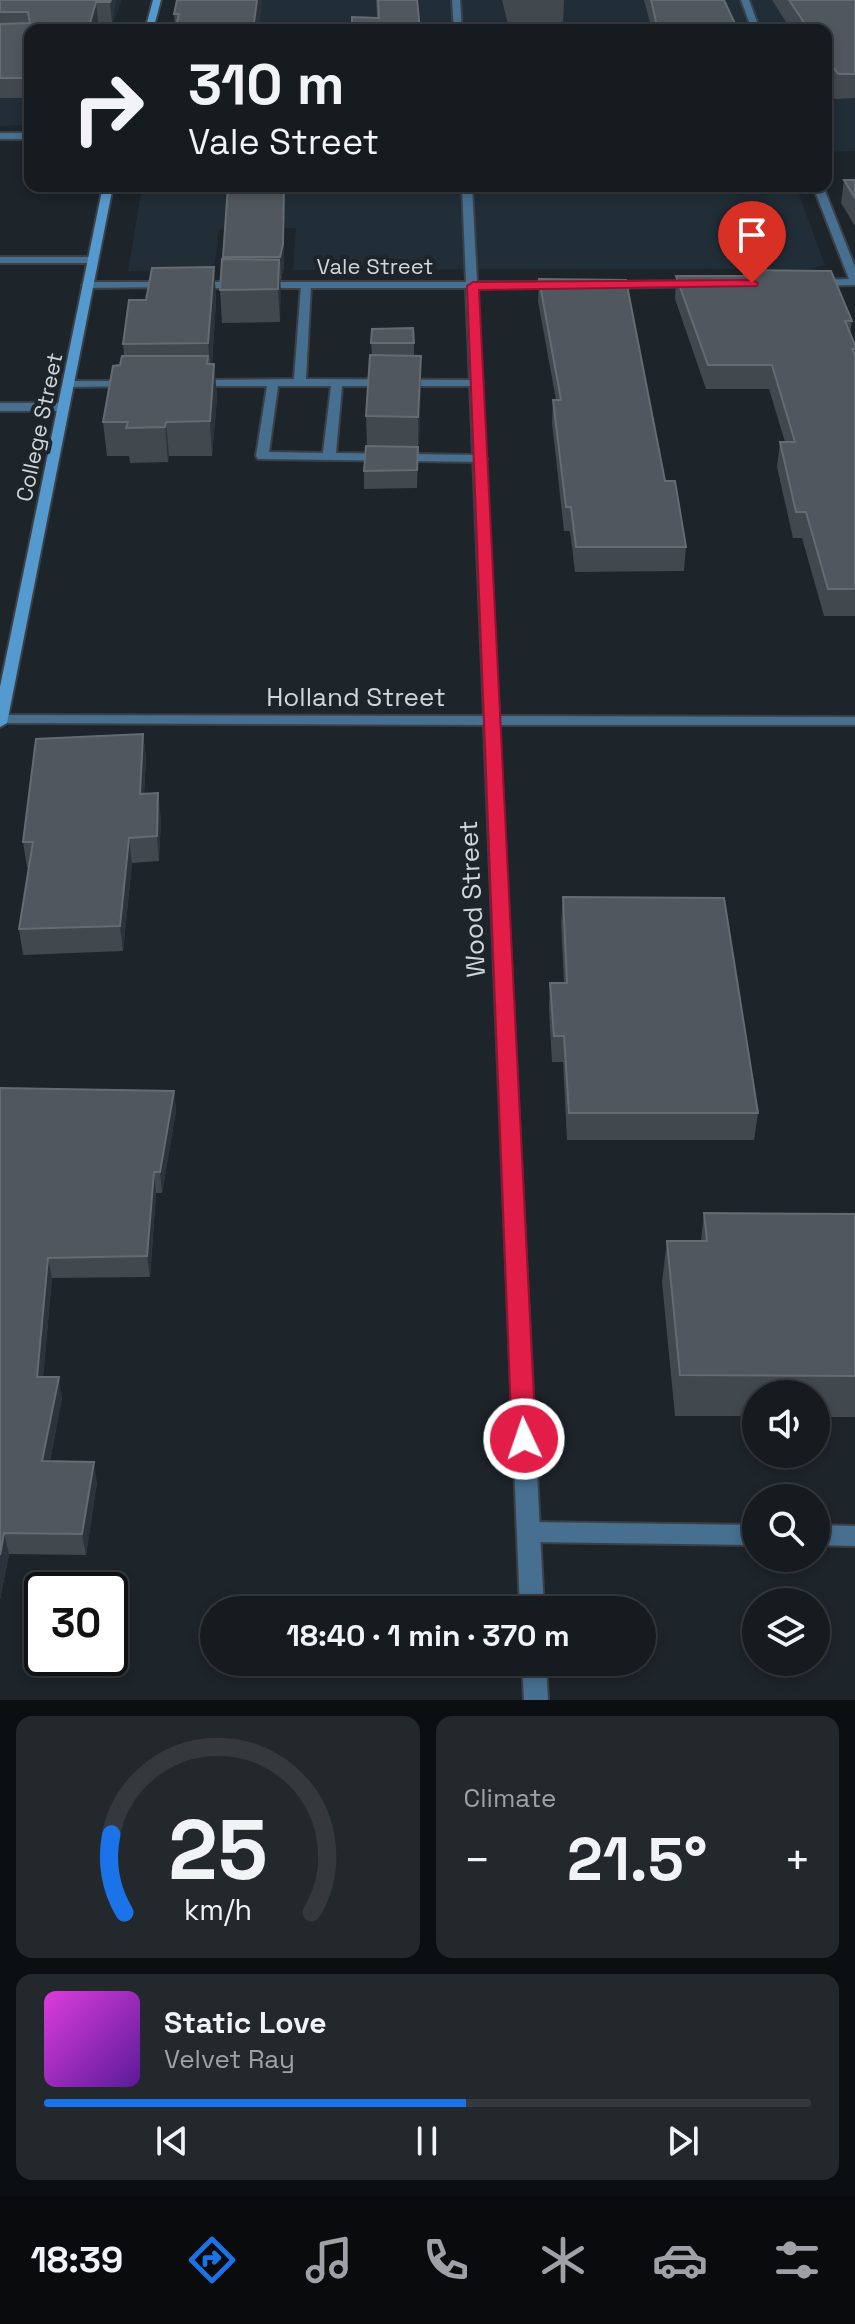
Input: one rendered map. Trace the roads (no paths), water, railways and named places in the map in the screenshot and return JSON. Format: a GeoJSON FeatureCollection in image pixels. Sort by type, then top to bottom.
{"type":"FeatureCollection","features":[{"type":"Feature","properties":{"kind":"main road"},"geometry":{"type":"LineString","coordinates":[[151,24],[157,0]]}},
{"type":"Feature","properties":{"kind":"main road","name":"College Street"},"geometry":{"type":"LineString","coordinates":[[0,720],[107,192]]}},
{"type":"Feature","properties":{"kind":"street"},"geometry":{"type":"LineString","coordinates":[[456,0],[458,24]]}},
{"type":"Feature","properties":{"kind":"street"},"geometry":{"type":"LineString","coordinates":[[745,0],[754,24]]}},
{"type":"Feature","properties":{"kind":"street"},"geometry":{"type":"LineString","coordinates":[[0,136],[24,136]]}},
{"type":"Feature","properties":{"kind":"street","name":"Wood Street"},"geometry":{"type":"LineString","coordinates":[[467,192],[531,1596]]}},
{"type":"Feature","properties":{"kind":"street"},"geometry":{"type":"LineString","coordinates":[[796,283],[855,282],[820,192]]}},
{"type":"Feature","properties":{"kind":"street"},"geometry":{"type":"LineString","coordinates":[[0,260],[93,260]]}},
{"type":"Feature","properties":{"kind":"street"},"geometry":{"type":"LineString","coordinates":[[597,285],[706,284]]}},
{"type":"Feature","properties":{"kind":"street","name":"Vale Street"},"geometry":{"type":"LineString","coordinates":[[87,285],[566,285]]}},
{"type":"Feature","properties":{"kind":"street"},"geometry":{"type":"LineString","coordinates":[[300,382],[306,285]]}},
{"type":"Feature","properties":{"kind":"street"},"geometry":{"type":"LineString","coordinates":[[273,382],[262,456],[481,459]]}},
{"type":"Feature","properties":{"kind":"street"},"geometry":{"type":"LineString","coordinates":[[329,457],[337,382]]}},
{"type":"Feature","properties":{"kind":"street"},"geometry":{"type":"LineString","coordinates":[[70,384],[148,383]]}},
{"type":"Feature","properties":{"kind":"street"},"geometry":{"type":"LineString","coordinates":[[179,383],[477,383]]}},
{"type":"Feature","properties":{"kind":"street"},"geometry":{"type":"LineString","coordinates":[[0,407],[63,407]]}},
{"type":"Feature","properties":{"kind":"street","name":"Holland Street"},"geometry":{"type":"LineString","coordinates":[[0,720],[855,721]]}},
{"type":"Feature","properties":{"kind":"street"},"geometry":{"type":"LineString","coordinates":[[528,1532],[742,1535]]}},
{"type":"Feature","properties":{"kind":"street"},"geometry":{"type":"LineString","coordinates":[[830,1535],[855,1536]]}},
{"type":"Feature","properties":{"kind":"street"},"geometry":{"type":"LineString","coordinates":[[535,1676],[536,1700]]}}]}
